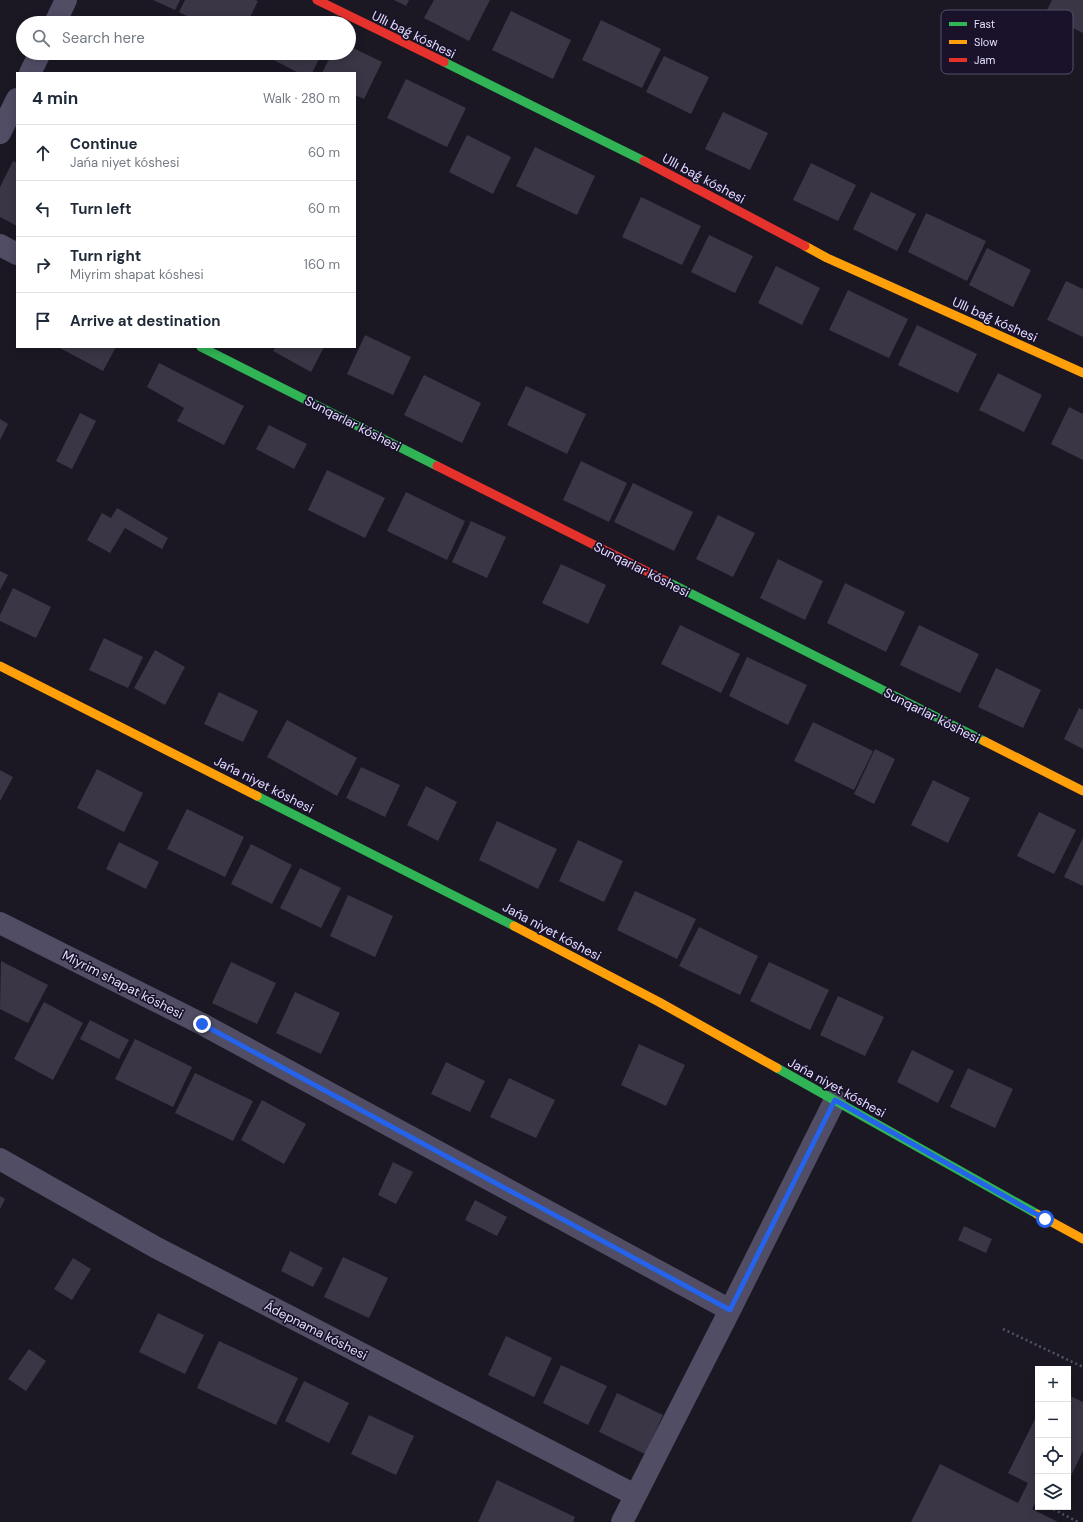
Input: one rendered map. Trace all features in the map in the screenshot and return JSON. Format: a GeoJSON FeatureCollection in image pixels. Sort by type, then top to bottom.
{"type":"FeatureCollection","features":[{"type":"Feature","properties":{"kind":"street"},"geometry":{"type":"LineString","coordinates":[[58,16],[66,0]]}},
{"type":"Feature","properties":{"kind":"street","name":"Ullı baǵ kóshesi"},"geometry":{"type":"LineString","coordinates":[[316,0],[349,16]]}},
{"type":"Feature","properties":{"kind":"street","name":"Ullı baǵ kóshesi"},"geometry":{"type":"LineString","coordinates":[[356,20],[676,177],[827,258],[1083,373]]}},
{"type":"Feature","properties":{"kind":"street"},"geometry":{"type":"LineString","coordinates":[[30,72],[36,60]]}},
{"type":"Feature","properties":{"kind":"street"},"geometry":{"type":"LineString","coordinates":[[0,133],[16,101]]}},
{"type":"Feature","properties":{"kind":"street"},"geometry":{"type":"LineString","coordinates":[[0,245],[16,253]]}},
{"type":"Feature","properties":{"kind":"street","name":"Sunqarlar kóshesi"},"geometry":{"type":"LineString","coordinates":[[204,348],[1083,792]]}},
{"type":"Feature","properties":{"kind":"street","name":"Jańa niyet kóshesi"},"geometry":{"type":"LineString","coordinates":[[0,666],[485,911],[659,1002],[1045,1219],[1083,1238]]}},
{"type":"Feature","properties":{"kind":"street","name":"Miyrim shapat kóshesi"},"geometry":{"type":"LineString","coordinates":[[0,923],[202,1024],[730,1310]]}},
{"type":"Feature","properties":{"kind":"street"},"geometry":{"type":"LineString","coordinates":[[622,1522],[835,1100]]}},
{"type":"Feature","properties":{"kind":"street","name":"Ádepnama kóshesi"},"geometry":{"type":"LineString","coordinates":[[0,1158],[155,1247],[635,1496]]}},
{"type":"Feature","properties":{"kind":"path"},"geometry":{"type":"LineString","coordinates":[[1003,1329],[1083,1367]]}},
{"type":"Feature","properties":{"kind":"path"},"geometry":{"type":"LineString","coordinates":[[1055,1510],[1078,1522]]}},
{"type":"Feature","properties":{"kind":"building"},"geometry":{"type":"Polygon","coordinates":[[[153,0],[180,0],[175,10],[153,0]]]}},
{"type":"Feature","properties":{"kind":"building"},"geometry":{"type":"Polygon","coordinates":[[[185,0],[258,1],[250,16],[187,16],[179,12],[185,0]]]}},
{"type":"Feature","properties":{"kind":"building"},"geometry":{"type":"Polygon","coordinates":[[[394,0],[409,0],[406,6],[394,0]]]}},
{"type":"Feature","properties":{"kind":"building"},"geometry":{"type":"Polygon","coordinates":[[[434,0],[490,0],[469,41],[424,18],[434,0]]]}},
{"type":"Feature","properties":{"kind":"building"},"geometry":{"type":"Polygon","coordinates":[[[1052,0],[1083,0],[1083,33],[1073,28],[1073,10],[1047,10],[1052,0]]]}},
{"type":"Feature","properties":{"kind":"building"},"geometry":{"type":"Polygon","coordinates":[[[511,11],[571,40],[553,79],[492,50],[511,11]]]}},
{"type":"Feature","properties":{"kind":"building"},"geometry":{"type":"Polygon","coordinates":[[[601,20],[661,49],[642,88],[582,60],[601,20]]]}},
{"type":"Feature","properties":{"kind":"building"},"geometry":{"type":"Polygon","coordinates":[[[356,49],[382,62],[364,99],[356,95],[356,72],[322,72],[328,60],[356,60],[356,49]]]}},
{"type":"Feature","properties":{"kind":"building"},"geometry":{"type":"Polygon","coordinates":[[[664,56],[709,77],[691,114],[646,92],[664,56]]]}},
{"type":"Feature","properties":{"kind":"building"},"geometry":{"type":"Polygon","coordinates":[[[274,60],[318,60],[312,72],[297,72],[274,60]]]}},
{"type":"Feature","properties":{"kind":"building"},"geometry":{"type":"Polygon","coordinates":[[[406,79],[466,108],[447,147],[387,118],[406,79]]]}},
{"type":"Feature","properties":{"kind":"building"},"geometry":{"type":"Polygon","coordinates":[[[723,112],[768,133],[750,170],[705,149],[723,112]]]}},
{"type":"Feature","properties":{"kind":"building"},"geometry":{"type":"Polygon","coordinates":[[[467,135],[511,157],[493,194],[449,172],[467,135]]]}},
{"type":"Feature","properties":{"kind":"building"},"geometry":{"type":"Polygon","coordinates":[[[535,147],[595,176],[577,215],[516,186],[535,147]]]}},
{"type":"Feature","properties":{"kind":"building"},"geometry":{"type":"Polygon","coordinates":[[[13,161],[16,162],[16,225],[0,217],[0,187],[13,161]]]}},
{"type":"Feature","properties":{"kind":"building"},"geometry":{"type":"Polygon","coordinates":[[[811,163],[856,185],[838,221],[793,200],[811,163]]]}},
{"type":"Feature","properties":{"kind":"building"},"geometry":{"type":"Polygon","coordinates":[[[871,192],[916,214],[897,251],[853,229],[871,192]]]}},
{"type":"Feature","properties":{"kind":"building"},"geometry":{"type":"Polygon","coordinates":[[[641,197],[701,226],[682,265],[622,237],[641,197]]]}},
{"type":"Feature","properties":{"kind":"building"},"geometry":{"type":"Polygon","coordinates":[[[926,213],[986,241],[967,281],[908,252],[926,213]]]}},
{"type":"Feature","properties":{"kind":"building"},"geometry":{"type":"Polygon","coordinates":[[[709,235],[753,256],[735,293],[691,272],[709,235]]]}},
{"type":"Feature","properties":{"kind":"building"},"geometry":{"type":"Polygon","coordinates":[[[987,248],[1031,270],[1013,307],[969,285],[987,248]]]}},
{"type":"Feature","properties":{"kind":"building"},"geometry":{"type":"Polygon","coordinates":[[[776,266],[820,288],[802,325],[758,303],[776,266]]]}},
{"type":"Feature","properties":{"kind":"building"},"geometry":{"type":"Polygon","coordinates":[[[1066,281],[1083,289],[1083,337],[1047,320],[1066,281]]]}},
{"type":"Feature","properties":{"kind":"building"},"geometry":{"type":"Polygon","coordinates":[[[848,290],[908,319],[889,358],[829,330],[848,290]]]}},
{"type":"Feature","properties":{"kind":"building"},"geometry":{"type":"Polygon","coordinates":[[[917,325],[977,354],[958,393],[898,365],[917,325]]]}},
{"type":"Feature","properties":{"kind":"building"},"geometry":{"type":"Polygon","coordinates":[[[365,335],[411,357],[393,395],[347,374],[365,335]]]}},
{"type":"Feature","properties":{"kind":"building"},"geometry":{"type":"Polygon","coordinates":[[[60,348],[115,348],[103,371],[60,348]]]}},
{"type":"Feature","properties":{"kind":"building"},"geometry":{"type":"Polygon","coordinates":[[[275,348],[323,348],[311,372],[273,351],[275,348]]]}},
{"type":"Feature","properties":{"kind":"building"},"geometry":{"type":"Polygon","coordinates":[[[159,363],[244,406],[224,445],[177,421],[184,408],[147,387],[159,363]]]}},
{"type":"Feature","properties":{"kind":"building"},"geometry":{"type":"Polygon","coordinates":[[[998,373],[1042,395],[1024,432],[979,410],[998,373]]]}},
{"type":"Feature","properties":{"kind":"building"},"geometry":{"type":"Polygon","coordinates":[[[424,375],[481,403],[462,443],[404,415],[424,375]]]}},
{"type":"Feature","properties":{"kind":"building"},"geometry":{"type":"Polygon","coordinates":[[[526,386],[586,414],[567,454],[507,425],[526,386]]]}},
{"type":"Feature","properties":{"kind":"building"},"geometry":{"type":"Polygon","coordinates":[[[1069,407],[1083,414],[1083,460],[1051,444],[1069,407]]]}},
{"type":"Feature","properties":{"kind":"building"},"geometry":{"type":"Polygon","coordinates":[[[80,413],[96,421],[72,469],[56,461],[80,413]]]}},
{"type":"Feature","properties":{"kind":"building"},"geometry":{"type":"Polygon","coordinates":[[[0,419],[8,424],[0,440],[0,419]]]}},
{"type":"Feature","properties":{"kind":"building"},"geometry":{"type":"Polygon","coordinates":[[[269,425],[307,444],[294,469],[256,449],[269,425]]]}},
{"type":"Feature","properties":{"kind":"building"},"geometry":{"type":"Polygon","coordinates":[[[581,461],[627,483],[609,522],[563,500],[581,461]]]}},
{"type":"Feature","properties":{"kind":"building"},"geometry":{"type":"Polygon","coordinates":[[[327,470],[385,498],[365,538],[308,510],[327,470]]]}},
{"type":"Feature","properties":{"kind":"building"},"geometry":{"type":"Polygon","coordinates":[[[633,483],[693,512],[674,551],[614,522],[633,483]]]}},
{"type":"Feature","properties":{"kind":"building"},"geometry":{"type":"Polygon","coordinates":[[[406,492],[465,521],[447,560],[387,531],[406,492]]]}},
{"type":"Feature","properties":{"kind":"building"},"geometry":{"type":"Polygon","coordinates":[[[117,508],[168,538],[162,549],[125,528],[110,553],[87,540],[102,513],[111,518],[117,508]]]}},
{"type":"Feature","properties":{"kind":"building"},"geometry":{"type":"Polygon","coordinates":[[[718,515],[755,533],[733,577],[696,559],[718,515]]]}},
{"type":"Feature","properties":{"kind":"building"},"geometry":{"type":"Polygon","coordinates":[[[471,521],[506,537],[487,578],[452,562],[471,521]]]}},
{"type":"Feature","properties":{"kind":"building"},"geometry":{"type":"Polygon","coordinates":[[[778,559],[823,581],[805,620],[760,598],[778,559]]]}},
{"type":"Feature","properties":{"kind":"building"},"geometry":{"type":"Polygon","coordinates":[[[561,564],[606,585],[588,624],[542,603],[561,564]]]}},
{"type":"Feature","properties":{"kind":"building"},"geometry":{"type":"Polygon","coordinates":[[[0,571],[8,575],[0,590],[0,571]]]}},
{"type":"Feature","properties":{"kind":"building"},"geometry":{"type":"Polygon","coordinates":[[[845,583],[905,612],[886,652],[827,623],[845,583]]]}},
{"type":"Feature","properties":{"kind":"building"},"geometry":{"type":"Polygon","coordinates":[[[13,588],[51,607],[36,638],[0,621],[0,615],[13,588]]]}},
{"type":"Feature","properties":{"kind":"building"},"geometry":{"type":"Polygon","coordinates":[[[680,625],[740,654],[721,693],[661,664],[680,625]]]}},
{"type":"Feature","properties":{"kind":"building"},"geometry":{"type":"Polygon","coordinates":[[[919,625],[979,654],[960,693],[900,665],[919,625]]]}},
{"type":"Feature","properties":{"kind":"building"},"geometry":{"type":"Polygon","coordinates":[[[104,638],[143,657],[128,688],[89,670],[104,638]]]}},
{"type":"Feature","properties":{"kind":"building"},"geometry":{"type":"Polygon","coordinates":[[[155,650],[185,667],[165,705],[134,688],[155,650]]]}},
{"type":"Feature","properties":{"kind":"building"},"geometry":{"type":"Polygon","coordinates":[[[747,657],[807,685],[788,725],[729,696],[747,657]]]}},
{"type":"Feature","properties":{"kind":"building"},"geometry":{"type":"Polygon","coordinates":[[[996,668],[1041,690],[1023,728],[978,707],[996,668]]]}},
{"type":"Feature","properties":{"kind":"building"},"geometry":{"type":"Polygon","coordinates":[[[219,692],[258,711],[243,742],[204,724],[219,692]]]}},
{"type":"Feature","properties":{"kind":"building"},"geometry":{"type":"Polygon","coordinates":[[[1079,708],[1083,710],[1083,749],[1064,739],[1079,708]]]}},
{"type":"Feature","properties":{"kind":"building"},"geometry":{"type":"Polygon","coordinates":[[[287,720],[357,758],[337,796],[267,757],[287,720]]]}},
{"type":"Feature","properties":{"kind":"building"},"geometry":{"type":"Polygon","coordinates":[[[813,722],[873,751],[854,790],[794,761],[813,722]]]}},
{"type":"Feature","properties":{"kind":"building"},"geometry":{"type":"Polygon","coordinates":[[[875,749],[895,759],[874,804],[854,794],[875,749]]]}},
{"type":"Feature","properties":{"kind":"building"},"geometry":{"type":"Polygon","coordinates":[[[361,767],[400,785],[385,817],[346,798],[361,767]]]}},
{"type":"Feature","properties":{"kind":"building"},"geometry":{"type":"Polygon","coordinates":[[[97,769],[143,793],[124,832],[77,808],[97,769]]]}},
{"type":"Feature","properties":{"kind":"building"},"geometry":{"type":"Polygon","coordinates":[[[0,770],[13,777],[0,801],[0,770]]]}},
{"type":"Feature","properties":{"kind":"building"},"geometry":{"type":"Polygon","coordinates":[[[933,780],[970,798],[948,843],[911,825],[933,780]]]}},
{"type":"Feature","properties":{"kind":"building"},"geometry":{"type":"Polygon","coordinates":[[[426,786],[457,802],[438,841],[407,825],[426,786]]]}},
{"type":"Feature","properties":{"kind":"building"},"geometry":{"type":"Polygon","coordinates":[[[187,809],[244,837],[225,877],[167,849],[187,809]]]}},
{"type":"Feature","properties":{"kind":"building"},"geometry":{"type":"Polygon","coordinates":[[[1039,812],[1076,830],[1054,874],[1017,856],[1039,812]]]}},
{"type":"Feature","properties":{"kind":"building"},"geometry":{"type":"Polygon","coordinates":[[[497,821],[557,849],[538,889],[479,860],[497,821]]]}},
{"type":"Feature","properties":{"kind":"building"},"geometry":{"type":"Polygon","coordinates":[[[1083,838],[1083,886],[1064,877],[1083,838]]]}},
{"type":"Feature","properties":{"kind":"building"},"geometry":{"type":"Polygon","coordinates":[[[578,840],[623,861],[604,902],[559,881],[578,840]]]}},
{"type":"Feature","properties":{"kind":"building"},"geometry":{"type":"Polygon","coordinates":[[[119,842],[159,862],[146,889],[106,869],[119,842]]]}},
{"type":"Feature","properties":{"kind":"building"},"geometry":{"type":"Polygon","coordinates":[[[251,844],[292,865],[272,904],[231,884],[251,844]]]}},
{"type":"Feature","properties":{"kind":"building"},"geometry":{"type":"Polygon","coordinates":[[[300,868],[341,888],[321,928],[280,908],[300,868]]]}},
{"type":"Feature","properties":{"kind":"building"},"geometry":{"type":"Polygon","coordinates":[[[635,891],[696,919],[677,959],[617,930],[635,891]]]}},
{"type":"Feature","properties":{"kind":"building"},"geometry":{"type":"Polygon","coordinates":[[[348,895],[393,916],[375,957],[330,936],[348,895]]]}},
{"type":"Feature","properties":{"kind":"building"},"geometry":{"type":"Polygon","coordinates":[[[699,927],[758,956],[740,995],[679,966],[699,927]]]}},
{"type":"Feature","properties":{"kind":"building"},"geometry":{"type":"Polygon","coordinates":[[[1,961],[48,985],[28,1023],[0,1009],[1,961]]]}},
{"type":"Feature","properties":{"kind":"building"},"geometry":{"type":"Polygon","coordinates":[[[231,962],[276,983],[257,1024],[212,1003],[231,962]]]}},
{"type":"Feature","properties":{"kind":"building"},"geometry":{"type":"Polygon","coordinates":[[[769,962],[829,990],[810,1030],[750,1001],[769,962]]]}},
{"type":"Feature","properties":{"kind":"building"},"geometry":{"type":"Polygon","coordinates":[[[295,992],[340,1013],[321,1054],[276,1033],[295,992]]]}},
{"type":"Feature","properties":{"kind":"building"},"geometry":{"type":"Polygon","coordinates":[[[838,996],[884,1017],[865,1056],[820,1035],[838,996]]]}},
{"type":"Feature","properties":{"kind":"building"},"geometry":{"type":"Polygon","coordinates":[[[44,1002],[83,1023],[53,1080],[14,1059],[44,1002]]]}},
{"type":"Feature","properties":{"kind":"building"},"geometry":{"type":"Polygon","coordinates":[[[90,1020],[129,1040],[119,1059],[80,1039],[90,1020]]]}},
{"type":"Feature","properties":{"kind":"building"},"geometry":{"type":"Polygon","coordinates":[[[135,1039],[192,1067],[173,1107],[115,1079],[135,1039]]]}},
{"type":"Feature","properties":{"kind":"building"},"geometry":{"type":"Polygon","coordinates":[[[639,1044],[685,1065],[666,1106],[621,1085],[639,1044]]]}},
{"type":"Feature","properties":{"kind":"building"},"geometry":{"type":"Polygon","coordinates":[[[912,1050],[954,1071],[938,1103],[897,1082],[912,1050]]]}},
{"type":"Feature","properties":{"kind":"building"},"geometry":{"type":"Polygon","coordinates":[[[446,1062],[485,1081],[470,1112],[431,1094],[446,1062]]]}},
{"type":"Feature","properties":{"kind":"building"},"geometry":{"type":"Polygon","coordinates":[[[968,1068],[1013,1089],[995,1128],[950,1107],[968,1068]]]}},
{"type":"Feature","properties":{"kind":"building"},"geometry":{"type":"Polygon","coordinates":[[[195,1073],[253,1101],[233,1141],[175,1113],[195,1073]]]}},
{"type":"Feature","properties":{"kind":"building"},"geometry":{"type":"Polygon","coordinates":[[[509,1078],[555,1100],[536,1138],[490,1117],[509,1078]]]}},
{"type":"Feature","properties":{"kind":"building"},"geometry":{"type":"Polygon","coordinates":[[[262,1100],[306,1124],[284,1164],[241,1140],[262,1100]]]}},
{"type":"Feature","properties":{"kind":"building"},"geometry":{"type":"Polygon","coordinates":[[[393,1162],[413,1172],[396,1204],[378,1195],[393,1162]]]}},
{"type":"Feature","properties":{"kind":"building"},"geometry":{"type":"Polygon","coordinates":[[[0,1196],[5,1199],[0,1209],[0,1196]]]}},
{"type":"Feature","properties":{"kind":"building"},"geometry":{"type":"Polygon","coordinates":[[[475,1200],[507,1217],[497,1236],[465,1220],[475,1200]]]}},
{"type":"Feature","properties":{"kind":"building"},"geometry":{"type":"Polygon","coordinates":[[[964,1226],[992,1239],[986,1253],[958,1240],[964,1226]]]}},
{"type":"Feature","properties":{"kind":"building"},"geometry":{"type":"Polygon","coordinates":[[[290,1251],[323,1268],[313,1287],[281,1271],[290,1251]]]}},
{"type":"Feature","properties":{"kind":"building"},"geometry":{"type":"Polygon","coordinates":[[[343,1257],[388,1278],[369,1318],[324,1297],[343,1257]]]}},
{"type":"Feature","properties":{"kind":"building"},"geometry":{"type":"Polygon","coordinates":[[[73,1258],[91,1269],[72,1300],[54,1289],[73,1258]]]}},
{"type":"Feature","properties":{"kind":"building"},"geometry":{"type":"Polygon","coordinates":[[[158,1313],[204,1335],[185,1374],[139,1352],[158,1313]]]}},
{"type":"Feature","properties":{"kind":"building"},"geometry":{"type":"Polygon","coordinates":[[[506,1336],[552,1358],[534,1397],[488,1375],[506,1336]]]}},
{"type":"Feature","properties":{"kind":"building"},"geometry":{"type":"Polygon","coordinates":[[[219,1341],[298,1378],[276,1425],[197,1388],[219,1341]]]}},
{"type":"Feature","properties":{"kind":"building"},"geometry":{"type":"Polygon","coordinates":[[[29,1349],[46,1361],[26,1391],[8,1379],[29,1349]]]}},
{"type":"Feature","properties":{"kind":"building"},"geometry":{"type":"Polygon","coordinates":[[[561,1365],[607,1386],[588,1425],[543,1403],[561,1365]]]}},
{"type":"Feature","properties":{"kind":"building"},"geometry":{"type":"Polygon","coordinates":[[[304,1381],[349,1403],[329,1443],[285,1421],[304,1381]]]}},
{"type":"Feature","properties":{"kind":"building"},"geometry":{"type":"Polygon","coordinates":[[[617,1393],[663,1415],[645,1454],[599,1432],[617,1393]]]}},
{"type":"Feature","properties":{"kind":"building"},"geometry":{"type":"Polygon","coordinates":[[[1071,1396],[1083,1402],[1083,1451],[1071,1476],[1071,1396]]]}},
{"type":"Feature","properties":{"kind":"building"},"geometry":{"type":"Polygon","coordinates":[[[369,1415],[414,1436],[396,1475],[351,1454],[369,1415]]]}},
{"type":"Feature","properties":{"kind":"building"},"geometry":{"type":"Polygon","coordinates":[[[1035,1419],[1035,1504],[1032,1509],[1058,1522],[911,1522],[940,1464],[1018,1503],[1028,1483],[1008,1473],[1035,1419]]]}},
{"type":"Feature","properties":{"kind":"building"},"geometry":{"type":"Polygon","coordinates":[[[497,1480],[575,1517],[573,1522],[478,1522],[497,1480]]]}},
{"type":"Feature","properties":{"kind":"traffic: fast"},"geometry":{"type":"LineString","coordinates":[[444,62],[644,161]]}},
{"type":"Feature","properties":{"kind":"traffic: fast"},"geometry":{"type":"LineString","coordinates":[[203,348],[437,466]]}},
{"type":"Feature","properties":{"kind":"traffic: fast"},"geometry":{"type":"LineString","coordinates":[[666,581],[984,741]]}},
{"type":"Feature","properties":{"kind":"traffic: fast"},"geometry":{"type":"LineString","coordinates":[[257,796],[514,926]]}},
{"type":"Feature","properties":{"kind":"traffic: fast"},"geometry":{"type":"LineString","coordinates":[[777,1068],[1037,1214]]}},
{"type":"Feature","properties":{"kind":"traffic: slow"},"geometry":{"type":"LineString","coordinates":[[805,246],[827,258],[1083,373]]}},
{"type":"Feature","properties":{"kind":"traffic: slow"},"geometry":{"type":"LineString","coordinates":[[0,666],[257,796]]}},
{"type":"Feature","properties":{"kind":"traffic: slow"},"geometry":{"type":"LineString","coordinates":[[984,741],[1083,791]]}},
{"type":"Feature","properties":{"kind":"traffic: slow"},"geometry":{"type":"LineString","coordinates":[[514,926],[659,1002],[777,1068]]}},
{"type":"Feature","properties":{"kind":"traffic: slow"},"geometry":{"type":"LineString","coordinates":[[1037,1214],[1083,1239]]}},
{"type":"Feature","properties":{"kind":"traffic: jam"},"geometry":{"type":"LineString","coordinates":[[317,0],[350,16]]}},
{"type":"Feature","properties":{"kind":"traffic: jam"},"geometry":{"type":"LineString","coordinates":[[356,19],[444,62]]}},
{"type":"Feature","properties":{"kind":"traffic: jam"},"geometry":{"type":"LineString","coordinates":[[644,161],[805,246]]}},
{"type":"Feature","properties":{"kind":"traffic: jam"},"geometry":{"type":"LineString","coordinates":[[437,466],[666,581]]}},
{"type":"Feature","properties":{"kind":"route"},"geometry":{"type":"LineString","coordinates":[[202,1024],[730,1310],[835,1100],[1045,1219]]}}]}
